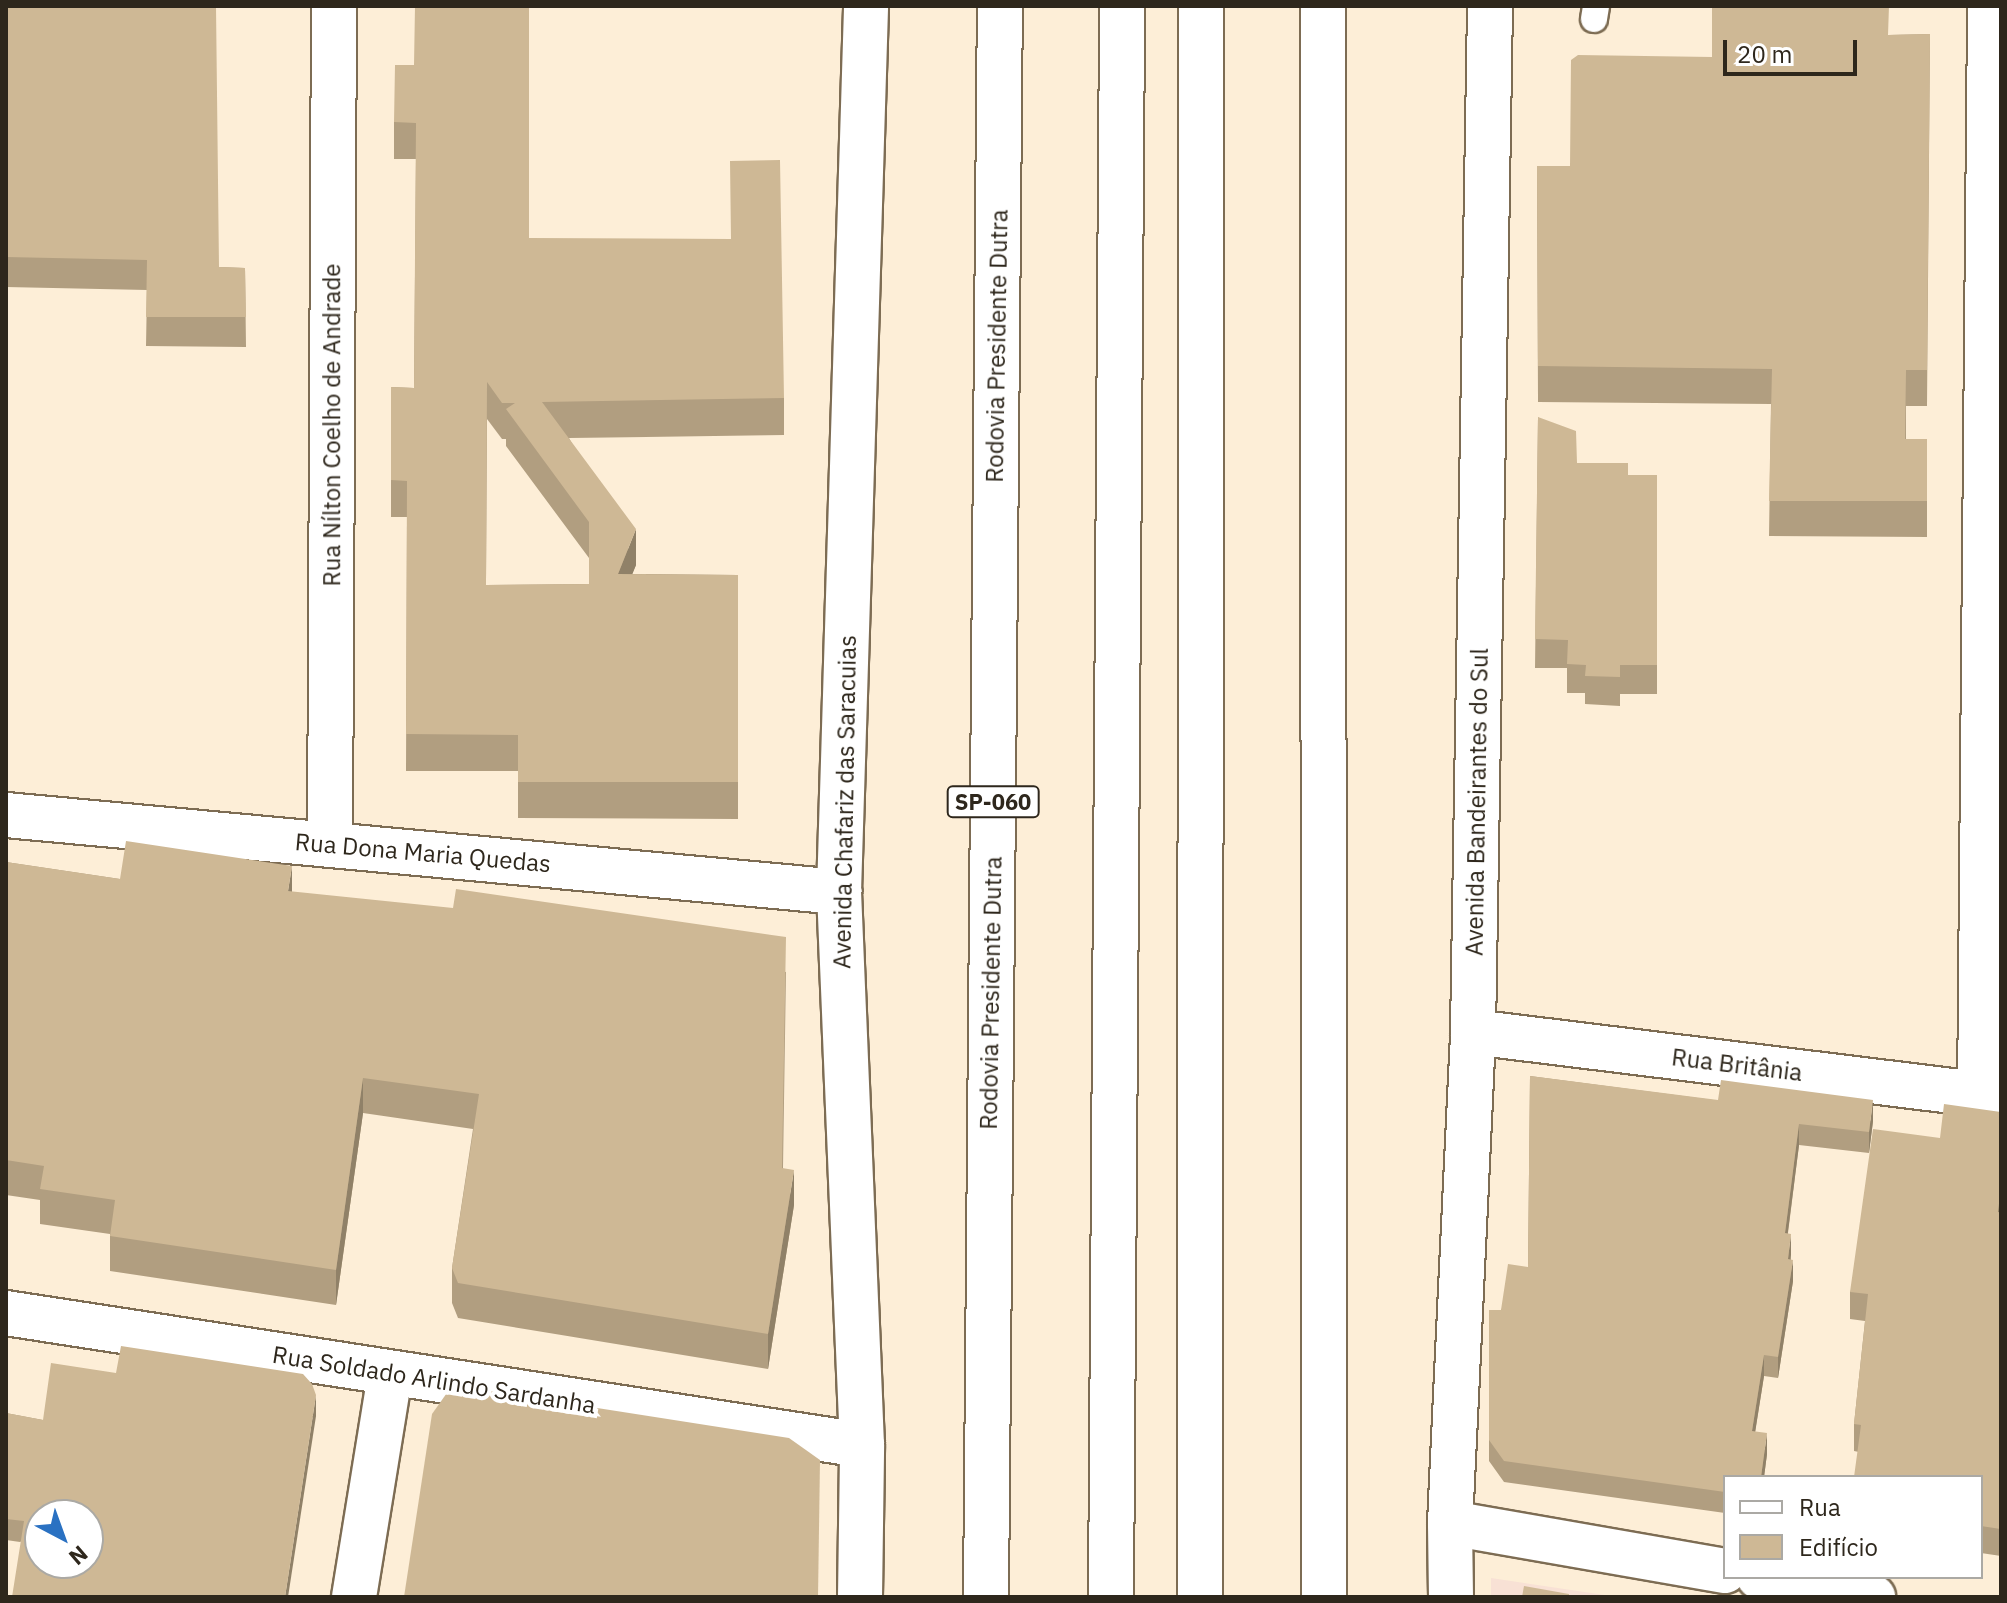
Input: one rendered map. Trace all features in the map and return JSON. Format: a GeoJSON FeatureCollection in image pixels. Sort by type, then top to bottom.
{"type":"FeatureCollection","features":[{"type":"Feature","properties":{"kind":"main road","name":"Rua Nílton Coelho de Andrade"},"geometry":{"type":"LineString","coordinates":[[330,845],[334,6]]}},
{"type":"Feature","properties":{"kind":"main road","name":"Avenida Chafariz das Saracuias"},"geometry":{"type":"LineString","coordinates":[[860,1597],[862,1445],[839,892],[866,6]]}},
{"type":"Feature","properties":{"kind":"main road","name":"Rodovia Presidente Dutra"},"geometry":{"type":"LineString","coordinates":[[986,1597],[1000,6]]}},
{"type":"Feature","properties":{"kind":"main road"},"geometry":{"type":"LineString","coordinates":[[1111,1597],[1122,6]]}},
{"type":"Feature","properties":{"kind":"main road"},"geometry":{"type":"LineString","coordinates":[[1200,1597],[1201,6]]}},
{"type":"Feature","properties":{"kind":"main road"},"geometry":{"type":"LineString","coordinates":[[1323,6],[1324,1597]]}},
{"type":"Feature","properties":{"kind":"main road","name":"Avenida Bandeirantes do Sul"},"geometry":{"type":"LineString","coordinates":[[1451,1597],[1450,1523],[1473,1032],[1490,6]]}},
{"type":"Feature","properties":{"kind":"main road"},"geometry":{"type":"LineString","coordinates":[[1990,6],[1991,1096]]}},
{"type":"Feature","properties":{"kind":"main road","name":"Rua Dona Maria Quedas"},"geometry":{"type":"LineString","coordinates":[[6,815],[839,892]]}},
{"type":"Feature","properties":{"kind":"main road","name":"Rua Britânia"},"geometry":{"type":"LineString","coordinates":[[1473,1032],[1991,1096]]}},
{"type":"Feature","properties":{"kind":"main road","name":"Rua Soldado Arlindo Sardanha"},"geometry":{"type":"LineString","coordinates":[[6,1313],[862,1445]]}},
{"type":"Feature","properties":{"kind":"main road"},"geometry":{"type":"LineString","coordinates":[[354,1597],[390,1374]]}},
{"type":"Feature","properties":{"kind":"main road"},"geometry":{"type":"LineString","coordinates":[[1450,1523],[1723,1571]]}},
{"type":"Feature","properties":{"kind":"main road"},"geometry":{"type":"LineString","coordinates":[[1770,1579],[1873,1597]]}},
{"type":"Feature","properties":{"kind":"shaded area"},"geometry":{"type":"Polygon","coordinates":[[[1491,1578],[1618,1597],[1491,1597],[1491,1578]]]}},
{"type":"Feature","properties":{"kind":"building"},"geometry":{"type":"Polygon","coordinates":[[[6,6],[216,6],[219,267],[245,268],[246,317],[146,317],[147,260],[6,257],[6,6]]]}},
{"type":"Feature","properties":{"kind":"building"},"geometry":{"type":"Polygon","coordinates":[[[415,6],[529,6],[529,238],[731,239],[730,161],[780,160],[784,398],[542,402],[636,529],[618,574],[738,575],[738,782],[518,782],[518,735],[406,734],[407,481],[391,480],[391,387],[414,388],[416,123],[394,122],[395,65],[414,65],[415,6]],[[487,382],[486,585],[589,584],[589,522],[506,409],[515,403],[502,403],[487,382]]]}},
{"type":"Feature","properties":{"kind":"building"},"geometry":{"type":"Polygon","coordinates":[[[1712,6],[1889,6],[1888,35],[1930,34],[1927,370],[1906,370],[1905,439],[1927,439],[1927,501],[1769,501],[1772,369],[1538,366],[1537,166],[1570,166],[1571,60],[1578,55],[1712,57],[1712,6]]]}},
{"type":"Feature","properties":{"kind":"building"},"geometry":{"type":"Polygon","coordinates":[[[1538,417],[1576,431],[1577,463],[1628,463],[1628,475],[1657,475],[1657,665],[1620,665],[1620,677],[1585,676],[1586,665],[1567,664],[1568,640],[1535,639],[1538,417]]]}},
{"type":"Feature","properties":{"kind":"building"},"geometry":{"type":"Polygon","coordinates":[[[126,841],[292,866],[288,891],[453,908],[456,889],[786,937],[782,1168],[794,1170],[768,1334],[458,1283],[452,1268],[479,1094],[363,1078],[336,1270],[110,1236],[115,1200],[40,1189],[44,1166],[6,1160],[6,862],[120,879],[126,841]]]}},
{"type":"Feature","properties":{"kind":"building"},"geometry":{"type":"Polygon","coordinates":[[[1530,1076],[1718,1100],[1721,1080],[1873,1100],[1869,1132],[1799,1124],[1785,1233],[1791,1234],[1788,1259],[1793,1260],[1778,1357],[1764,1355],[1752,1431],[1767,1433],[1761,1475],[1723,1475],[1723,1492],[1504,1461],[1489,1440],[1489,1310],[1501,1310],[1508,1264],[1528,1267],[1530,1076]]]}},
{"type":"Feature","properties":{"kind":"building"},"geometry":{"type":"Polygon","coordinates":[[[1944,1104],[2001,1112],[1998,1212],[2001,1213],[2001,1529],[1983,1526],[1983,1475],[1854,1475],[1861,1425],[1854,1424],[1868,1294],[1850,1292],[1873,1129],[1940,1138],[1944,1104]]]}},
{"type":"Feature","properties":{"kind":"building"},"geometry":{"type":"Polygon","coordinates":[[[121,1346],[303,1374],[316,1395],[285,1597],[12,1597],[24,1521],[6,1519],[6,1413],[43,1420],[51,1363],[116,1373],[121,1346]]]}},
{"type":"Feature","properties":{"kind":"building"},"geometry":{"type":"Polygon","coordinates":[[[463,1387],[789,1438],[820,1460],[818,1597],[404,1597],[432,1414],[449,1390],[463,1387]]]}},
{"type":"Feature","properties":{"kind":"building"},"geometry":{"type":"Polygon","coordinates":[[[1524,1586],[1569,1594],[1569,1597],[1522,1597],[1524,1586]]]}}]}
